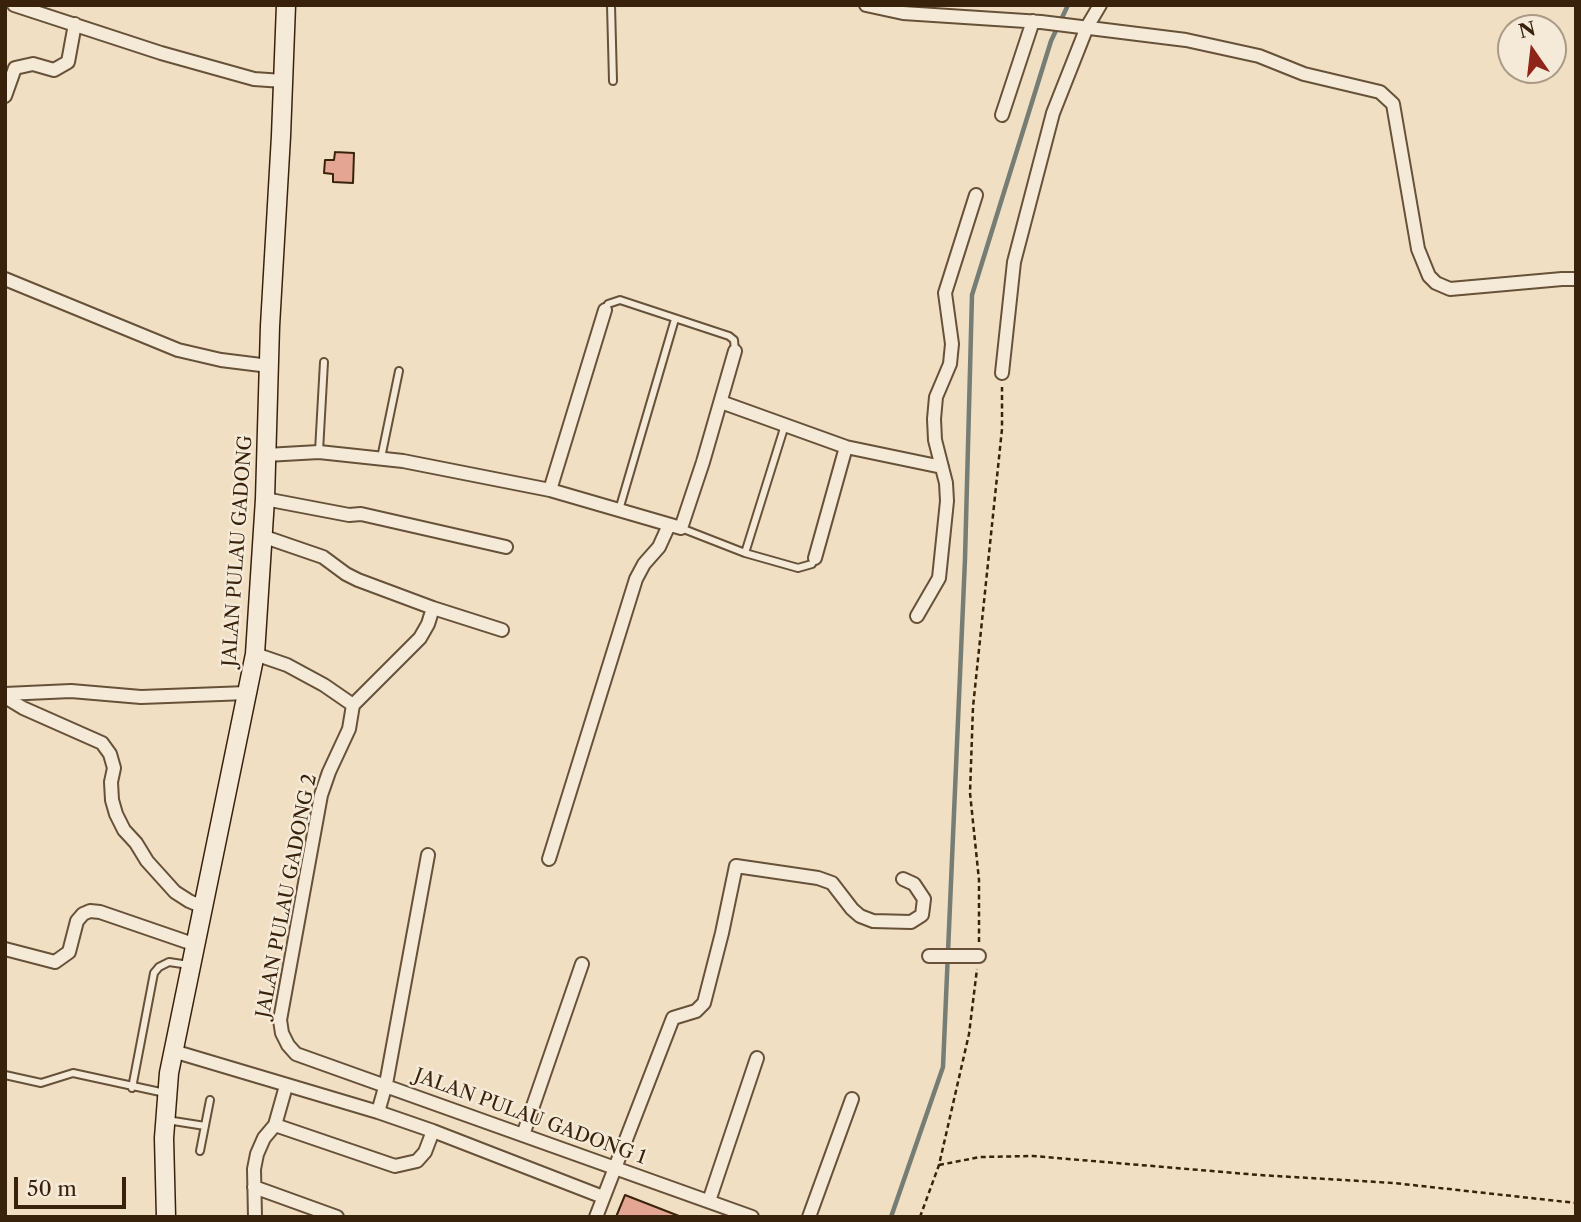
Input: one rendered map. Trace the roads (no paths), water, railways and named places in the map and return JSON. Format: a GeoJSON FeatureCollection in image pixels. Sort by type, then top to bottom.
{"type":"FeatureCollection","features":[{"type":"Feature","properties":{"kind":"main road","name":"JALAN PULAU GADONG"},"geometry":{"type":"LineString","coordinates":[[166,1217],[165,1119],[173,1051],[255,653],[265,499],[286,5]]}},
{"type":"Feature","properties":{"kind":"street"},"geometry":{"type":"LineString","coordinates":[[14,5],[214,68],[254,79],[283,81]]}},
{"type":"Feature","properties":{"kind":"street"},"geometry":{"type":"LineString","coordinates":[[866,5],[1081,26],[1209,45],[1259,56],[1304,74],[1380,92],[1393,104],[1418,249],[1429,276],[1436,283],[1450,289],[1576,279]]}},
{"type":"Feature","properties":{"kind":"street"},"geometry":{"type":"LineString","coordinates":[[1002,373],[1014,262],[1053,113],[1081,26],[1100,5]]}},
{"type":"Feature","properties":{"kind":"street"},"geometry":{"type":"LineString","coordinates":[[1002,115],[1037,22]]}},
{"type":"Feature","properties":{"kind":"street"},"geometry":{"type":"LineString","coordinates":[[5,96],[15,68],[33,64],[54,70],[68,62],[75,24]]}},
{"type":"Feature","properties":{"kind":"street"},"geometry":{"type":"LineString","coordinates":[[917,616],[939,578],[947,500],[946,483],[935,440],[934,419],[936,397],[950,364],[952,344],[945,293],[976,195]]}},
{"type":"Feature","properties":{"kind":"street"},"geometry":{"type":"LineString","coordinates":[[5,279],[178,350],[221,360],[269,366]]}},
{"type":"Feature","properties":{"kind":"street"},"geometry":{"type":"LineString","coordinates":[[550,490],[605,310]]}},
{"type":"Feature","properties":{"kind":"street"},"geometry":{"type":"LineString","coordinates":[[549,859],[636,579],[644,564],[675,526],[721,402],[735,351]]}},
{"type":"Feature","properties":{"kind":"street"},"geometry":{"type":"LineString","coordinates":[[721,402],[846,446],[942,467]]}},
{"type":"Feature","properties":{"kind":"street"},"geometry":{"type":"LineString","coordinates":[[815,558],[846,446]]}},
{"type":"Feature","properties":{"kind":"street"},"geometry":{"type":"LineString","coordinates":[[267,455],[319,452],[381,458],[550,490],[675,526]]}},
{"type":"Feature","properties":{"kind":"street"},"geometry":{"type":"LineString","coordinates":[[265,499],[349,515],[360,514],[506,547]]}},
{"type":"Feature","properties":{"kind":"street"},"geometry":{"type":"LineString","coordinates":[[262,536],[323,557],[358,580],[433,608],[502,629]]}},
{"type":"Feature","properties":{"kind":"street"},"geometry":{"type":"LineString","coordinates":[[255,653],[324,685],[353,705],[420,638],[433,608]]}},
{"type":"Feature","properties":{"kind":"street"},"geometry":{"type":"LineString","coordinates":[[5,695],[71,691],[141,697],[247,693]]}},
{"type":"Feature","properties":{"kind":"street"},"geometry":{"type":"LineString","coordinates":[[5,695],[23,708],[102,743],[110,754],[114,768],[111,782],[112,800],[124,830],[147,861],[175,891],[203,907]]}},
{"type":"Feature","properties":{"kind":"street","name":"JALAN PULAU GADONG 2"},"geometry":{"type":"LineString","coordinates":[[296,1054],[282,1033],[280,1020],[321,795],[349,729],[353,705]]}},
{"type":"Feature","properties":{"kind":"street"},"geometry":{"type":"LineString","coordinates":[[378,1112],[386,1084],[428,855]]}},
{"type":"Feature","properties":{"kind":"street"},"geometry":{"type":"LineString","coordinates":[[596,1217],[673,1017],[696,1011],[704,1003],[736,866],[818,878],[832,883],[852,909],[860,916],[873,921],[911,922],[922,915],[924,899],[914,884],[903,879]]}},
{"type":"Feature","properties":{"kind":"street"},"geometry":{"type":"LineString","coordinates":[[5,949],[46,961],[63,958],[69,952],[77,921],[90,911],[100,912],[196,945]]}},
{"type":"Feature","properties":{"kind":"street"},"geometry":{"type":"LineString","coordinates":[[929,956],[976,956]]}},
{"type":"Feature","properties":{"kind":"street"},"geometry":{"type":"LineString","coordinates":[[523,1135],[582,964]]}},
{"type":"Feature","properties":{"kind":"street"},"geometry":{"type":"LineString","coordinates":[[173,1051],[378,1112],[603,1197]]}},
{"type":"Feature","properties":{"kind":"street","name":"JALAN PULAU GADONG 1"},"geometry":{"type":"LineString","coordinates":[[296,1054],[752,1217]]}},
{"type":"Feature","properties":{"kind":"street"},"geometry":{"type":"LineString","coordinates":[[709,1201],[757,1058]]}},
{"type":"Feature","properties":{"kind":"street"},"geometry":{"type":"LineString","coordinates":[[255,1217],[257,1154],[264,1138],[275,1125],[286,1086]]}},
{"type":"Feature","properties":{"kind":"street"},"geometry":{"type":"LineString","coordinates":[[809,1217],[852,1099]]}},
{"type":"Feature","properties":{"kind":"street"},"geometry":{"type":"LineString","coordinates":[[275,1125],[395,1166],[416,1161],[425,1152],[433,1131]]}},
{"type":"Feature","properties":{"kind":"street"},"geometry":{"type":"LineString","coordinates":[[254,1186],[337,1217]]}},
{"type":"Feature","properties":{"kind":"lane"},"geometry":{"type":"LineString","coordinates":[[611,5],[613,81]]}},
{"type":"Feature","properties":{"kind":"lane"},"geometry":{"type":"LineString","coordinates":[[605,310],[608,304],[620,300],[729,337],[734,340],[735,351]]}},
{"type":"Feature","properties":{"kind":"lane"},"geometry":{"type":"LineString","coordinates":[[619,510],[675,319]]}},
{"type":"Feature","properties":{"kind":"lane"},"geometry":{"type":"LineString","coordinates":[[319,452],[324,362]]}},
{"type":"Feature","properties":{"kind":"lane"},"geometry":{"type":"LineString","coordinates":[[381,458],[400,371]]}},
{"type":"Feature","properties":{"kind":"lane"},"geometry":{"type":"LineString","coordinates":[[745,553],[785,425]]}},
{"type":"Feature","properties":{"kind":"lane"},"geometry":{"type":"LineString","coordinates":[[675,526],[745,553],[798,568],[811,564],[815,558]]}},
{"type":"Feature","properties":{"kind":"lane"},"geometry":{"type":"LineString","coordinates":[[132,1088],[154,973],[169,962],[191,965]]}},
{"type":"Feature","properties":{"kind":"lane"},"geometry":{"type":"LineString","coordinates":[[5,1075],[41,1083],[73,1073],[132,1088],[167,1093]]}},
{"type":"Feature","properties":{"kind":"lane"},"geometry":{"type":"LineString","coordinates":[[200,1151],[210,1101]]}},
{"type":"Feature","properties":{"kind":"lane"},"geometry":{"type":"LineString","coordinates":[[165,1119],[205,1126]]}},
{"type":"Feature","properties":{"kind":"waterway"},"geometry":{"type":"LineString","coordinates":[[891,1217],[943,1067],[965,559],[972,295],[1051,41],[1068,5]]}}]}
